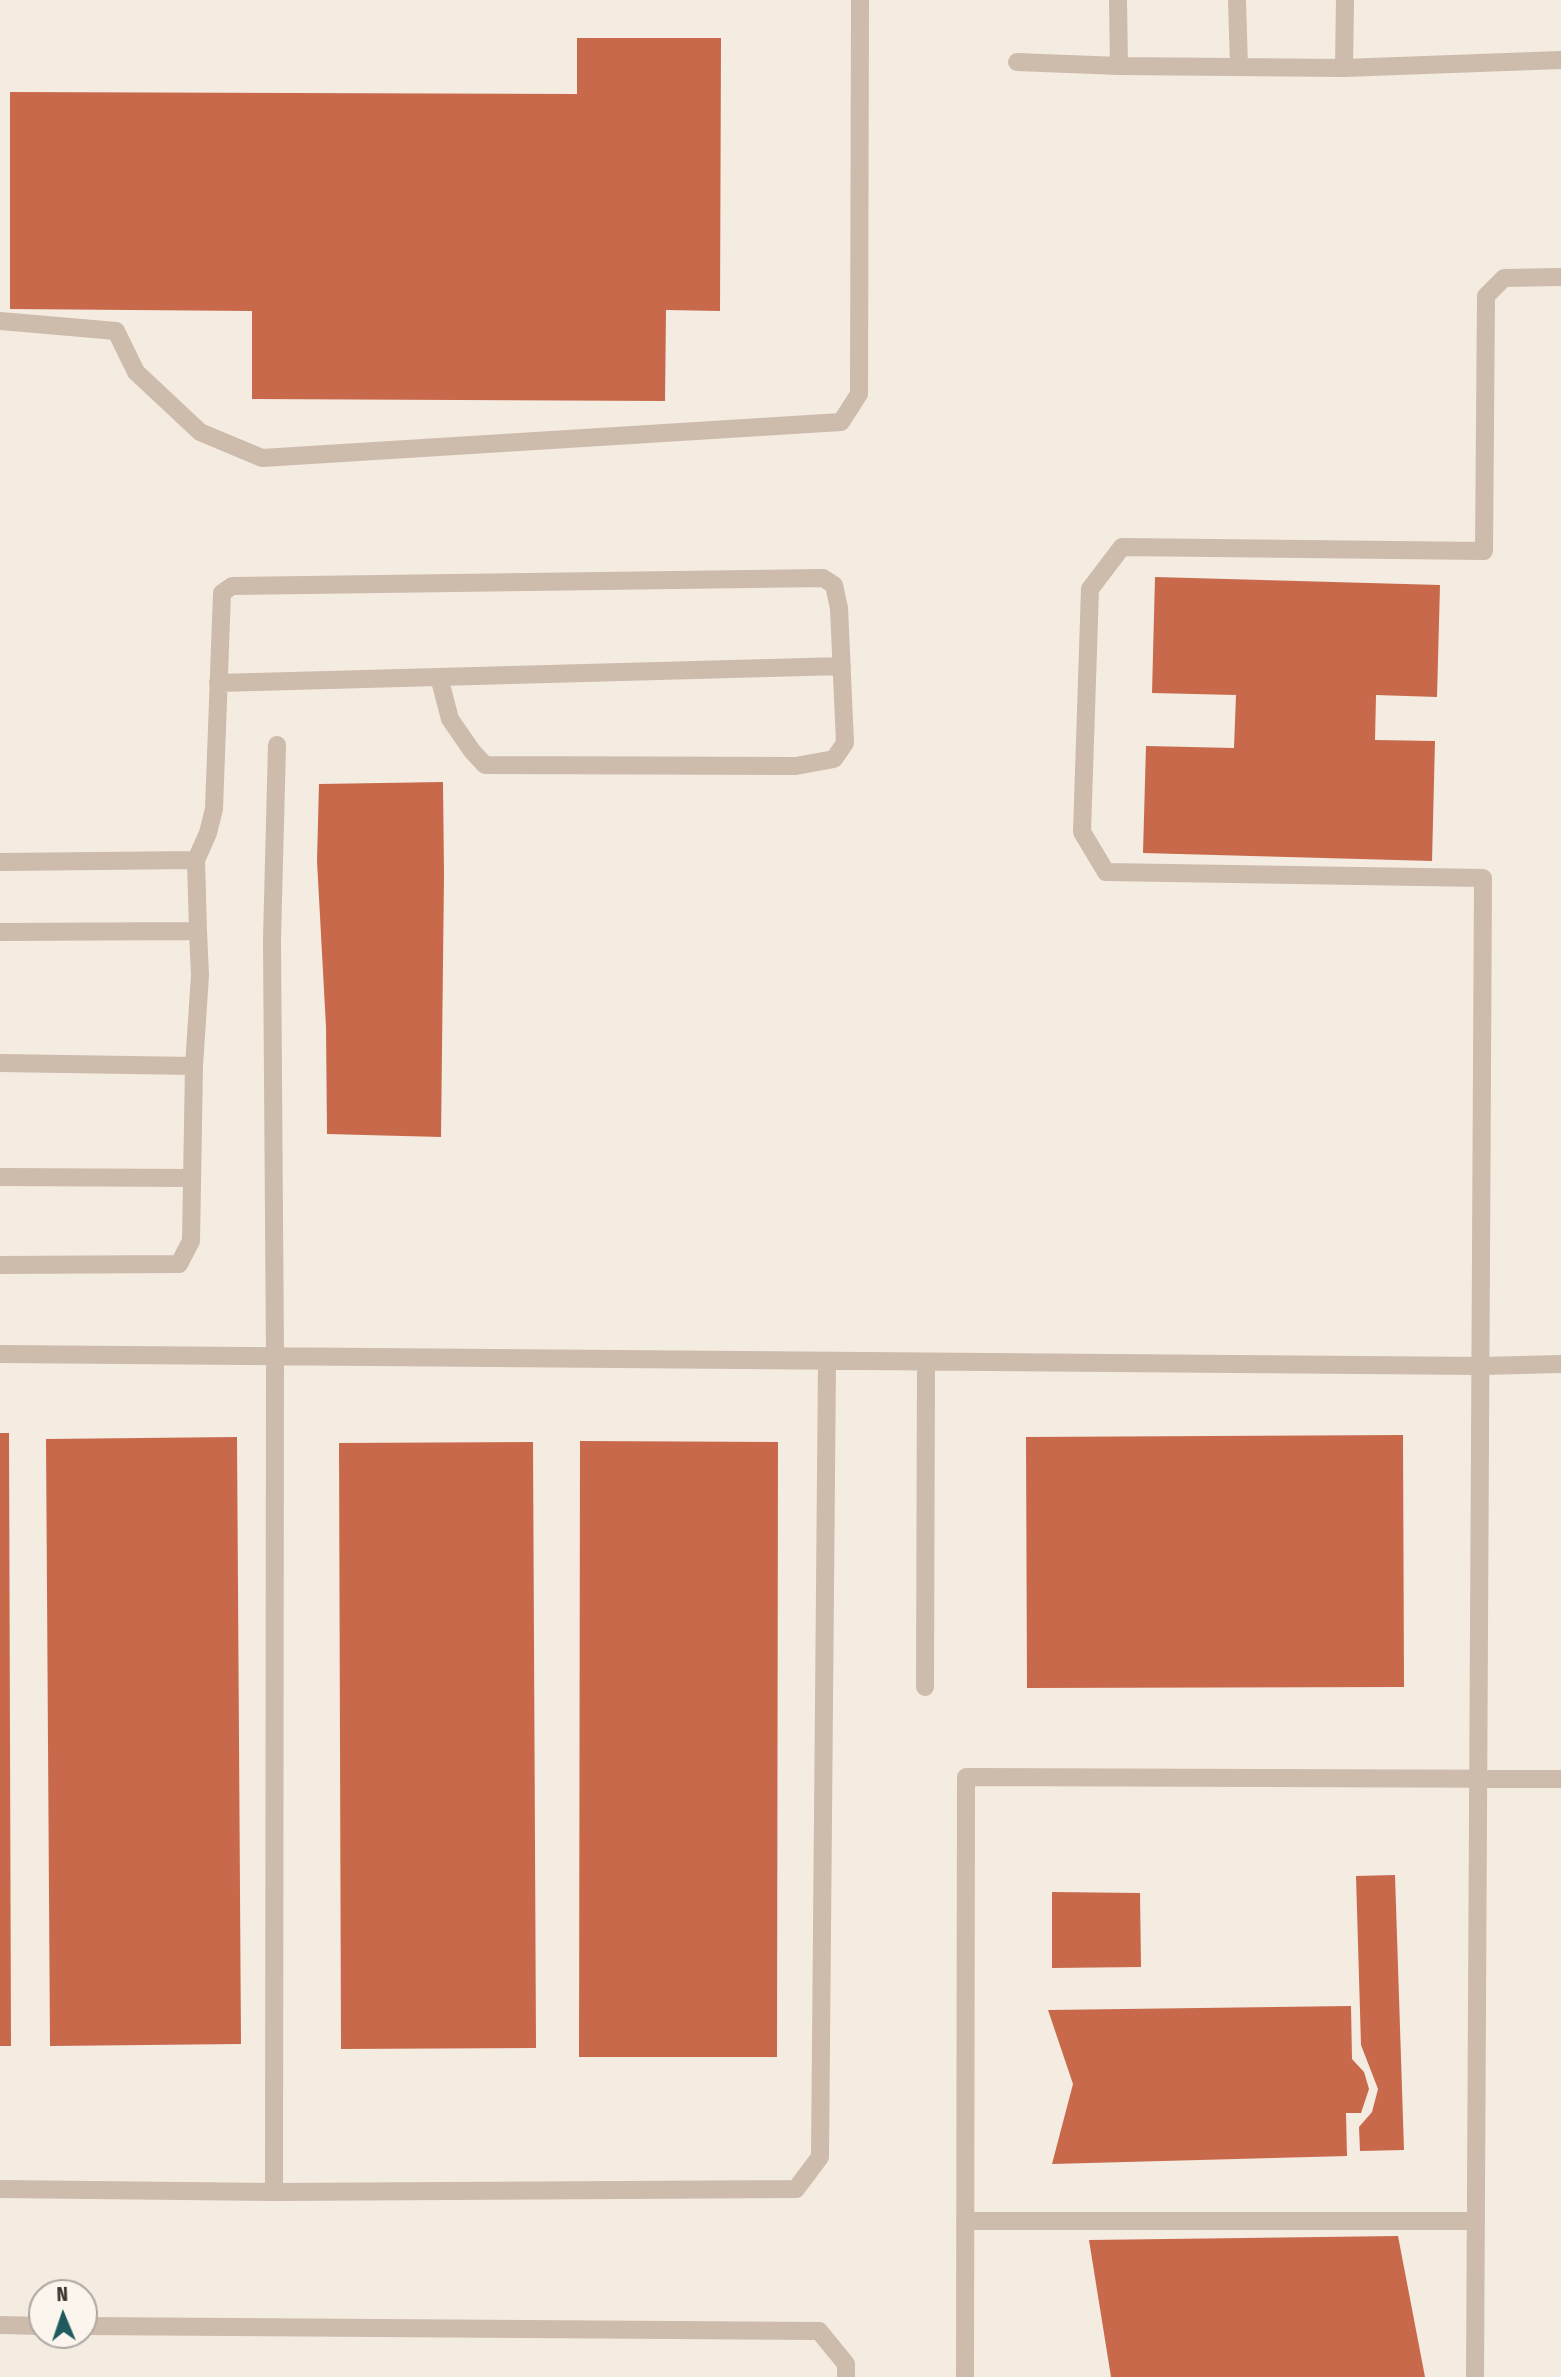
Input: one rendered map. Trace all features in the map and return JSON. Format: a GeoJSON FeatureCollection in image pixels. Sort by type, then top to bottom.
{"type":"FeatureCollection","features":[{"type":"Feature","properties":{"kind":"lane"},"geometry":{"type":"LineString","coordinates":[[0,321],[116,331],[136,372],[200,432],[262,458],[841,422],[859,394],[860,0]]}},
{"type":"Feature","properties":{"kind":"lane"},"geometry":{"type":"LineString","coordinates":[[1118,0],[1119,66]]}},
{"type":"Feature","properties":{"kind":"lane"},"geometry":{"type":"LineString","coordinates":[[1237,0],[1239,66]]}},
{"type":"Feature","properties":{"kind":"lane"},"geometry":{"type":"LineString","coordinates":[[1344,68],[1345,0]]}},
{"type":"Feature","properties":{"kind":"lane"},"geometry":{"type":"LineString","coordinates":[[1017,62],[1119,66],[1344,68],[1561,60]]}},
{"type":"Feature","properties":{"kind":"lane"},"geometry":{"type":"LineString","coordinates":[[1475,2377],[1483,878],[1105,872],[1082,832],[1090,589],[1122,547],[1484,551],[1486,296],[1504,278],[1561,277]]}},
{"type":"Feature","properties":{"kind":"lane"},"geometry":{"type":"LineString","coordinates":[[0,1265],[179,1264],[191,1241],[194,1066],[200,975],[196,860],[208,834],[214,809],[222,593],[232,586],[823,578],[834,585],[839,608],[845,743],[834,759],[796,766],[485,765],[450,719],[439,677]]}},
{"type":"Feature","properties":{"kind":"lane"},"geometry":{"type":"LineString","coordinates":[[218,683],[842,666]]}},
{"type":"Feature","properties":{"kind":"lane"},"geometry":{"type":"LineString","coordinates":[[274,2192],[275,1356],[272,939],[276,745]]}},
{"type":"Feature","properties":{"kind":"lane"},"geometry":{"type":"LineString","coordinates":[[0,862],[196,860]]}},
{"type":"Feature","properties":{"kind":"lane"},"geometry":{"type":"LineString","coordinates":[[0,932],[198,931]]}},
{"type":"Feature","properties":{"kind":"lane"},"geometry":{"type":"LineString","coordinates":[[0,1063],[194,1066]]}},
{"type":"Feature","properties":{"kind":"lane"},"geometry":{"type":"LineString","coordinates":[[0,1177],[191,1178]]}},
{"type":"Feature","properties":{"kind":"lane"},"geometry":{"type":"LineString","coordinates":[[0,1354],[1482,1366],[1561,1363]]}},
{"type":"Feature","properties":{"kind":"lane"},"geometry":{"type":"LineString","coordinates":[[0,2189],[274,2192],[796,2189],[820,2157],[827,1361]]}},
{"type":"Feature","properties":{"kind":"lane"},"geometry":{"type":"LineString","coordinates":[[925,1688],[926,1362]]}},
{"type":"Feature","properties":{"kind":"lane"},"geometry":{"type":"LineString","coordinates":[[965,2377],[966,1777],[1561,1779]]}},
{"type":"Feature","properties":{"kind":"lane"},"geometry":{"type":"LineString","coordinates":[[965,2221],[1476,2221]]}},
{"type":"Feature","properties":{"kind":"lane"},"geometry":{"type":"LineString","coordinates":[[0,2325],[28,2326]]}},
{"type":"Feature","properties":{"kind":"lane"},"geometry":{"type":"LineString","coordinates":[[98,2326],[819,2331],[846,2364],[846,2377]]}},
{"type":"Feature","properties":{"kind":"building"},"geometry":{"type":"Polygon","coordinates":[[[577,38],[721,38],[720,311],[666,310],[665,401],[252,399],[252,311],[10,309],[10,92],[577,94],[577,38]]]}},
{"type":"Feature","properties":{"kind":"building"},"geometry":{"type":"Polygon","coordinates":[[[1155,577],[1440,585],[1437,697],[1376,695],[1375,740],[1435,741],[1432,861],[1143,853],[1146,746],[1234,748],[1236,695],[1152,693],[1155,577]]]}},
{"type":"Feature","properties":{"kind":"building"},"geometry":{"type":"Polygon","coordinates":[[[443,782],[441,1137],[327,1134],[326,1027],[317,861],[319,784],[443,782]]]}},
{"type":"Feature","properties":{"kind":"building"},"geometry":{"type":"Polygon","coordinates":[[[0,1433],[9,1433],[11,2046],[0,2046],[0,1433]]]}},
{"type":"Feature","properties":{"kind":"building"},"geometry":{"type":"Polygon","coordinates":[[[1403,1435],[1404,1687],[1027,1688],[1026,1437],[1403,1435]]]}},
{"type":"Feature","properties":{"kind":"building"},"geometry":{"type":"Polygon","coordinates":[[[237,1437],[241,2044],[50,2046],[46,1439],[237,1437]]]}},
{"type":"Feature","properties":{"kind":"building"},"geometry":{"type":"Polygon","coordinates":[[[580,1441],[778,1442],[777,2057],[579,2057],[580,1441]]]}},
{"type":"Feature","properties":{"kind":"building"},"geometry":{"type":"Polygon","coordinates":[[[533,1442],[536,2048],[341,2049],[339,1443],[533,1442]]]}},
{"type":"Feature","properties":{"kind":"building"},"geometry":{"type":"Polygon","coordinates":[[[1395,1875],[1404,2150],[1360,2151],[1359,2127],[1372,2112],[1378,2089],[1361,2045],[1356,1876],[1395,1875]]]}},
{"type":"Feature","properties":{"kind":"building"},"geometry":{"type":"Polygon","coordinates":[[[1052,1892],[1140,1893],[1141,1967],[1052,1968],[1052,1892]]]}},
{"type":"Feature","properties":{"kind":"building"},"geometry":{"type":"Polygon","coordinates":[[[1351,2006],[1352,2059],[1364,2072],[1369,2089],[1361,2113],[1346,2113],[1347,2156],[1052,2164],[1073,2084],[1048,2010],[1351,2006]]]}},
{"type":"Feature","properties":{"kind":"building"},"geometry":{"type":"Polygon","coordinates":[[[1398,2236],[1425,2377],[1111,2377],[1089,2240],[1398,2236]]]}}]}
